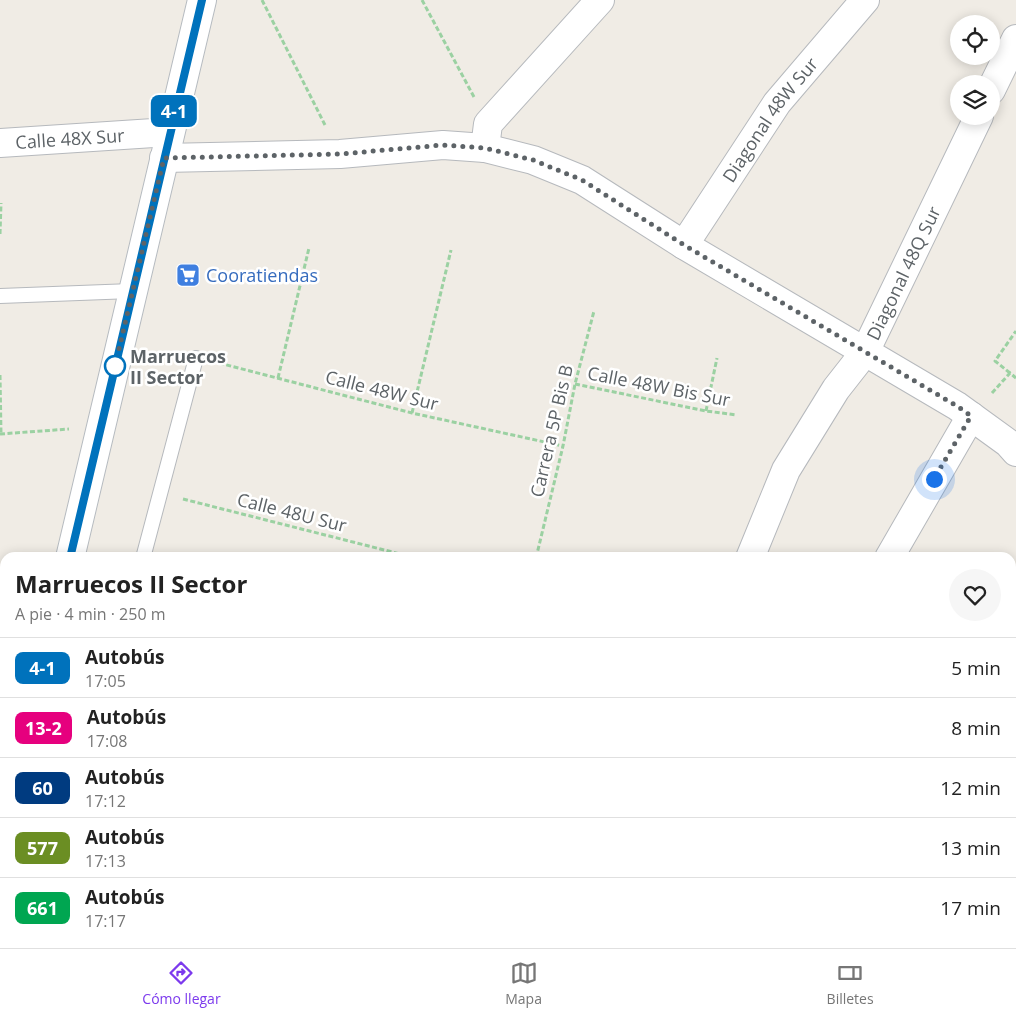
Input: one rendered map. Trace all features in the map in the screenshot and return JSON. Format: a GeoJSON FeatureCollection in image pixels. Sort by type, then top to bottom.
{"type":"FeatureCollection","features":[{"type":"Feature","properties":{"kind":"street"},"geometry":{"type":"LineString","coordinates":[[71,552],[166,145],[202,0]]}},
{"type":"Feature","properties":{"kind":"street"},"geometry":{"type":"LineString","coordinates":[[486,136],[600,0]]}},
{"type":"Feature","properties":{"kind":"street","name":"Diagonal 48W Sur"},"geometry":{"type":"LineString","coordinates":[[684,245],[776,103],[865,0]]}},
{"type":"Feature","properties":{"kind":"street"},"geometry":{"type":"LineString","coordinates":[[998,75],[1016,39]]}},
{"type":"Feature","properties":{"kind":"street","name":"Diagonal 48Q Sur"},"geometry":{"type":"LineString","coordinates":[[752,552],[786,470],[836,389],[866,352],[975,125]]}},
{"type":"Feature","properties":{"kind":"street","name":"Calle 48X Sur"},"geometry":{"type":"LineString","coordinates":[[0,143],[166,145],[340,154],[443,145],[486,136],[533,160],[582,180],[684,245],[957,406],[1008,443],[1016,452]]}},
{"type":"Feature","properties":{"kind":"street"},"geometry":{"type":"LineString","coordinates":[[892,552],[971,416]]}},
{"type":"Feature","properties":{"kind":"lane"},"geometry":{"type":"LineString","coordinates":[[0,296],[132,291]]}},
{"type":"Feature","properties":{"kind":"lane"},"geometry":{"type":"LineString","coordinates":[[145,552],[196,358]]}},
{"type":"Feature","properties":{"kind":"path"},"geometry":{"type":"LineString","coordinates":[[262,0],[340,154]]}},
{"type":"Feature","properties":{"kind":"path"},"geometry":{"type":"LineString","coordinates":[[422,0],[486,136]]}},
{"type":"Feature","properties":{"kind":"path"},"geometry":{"type":"LineString","coordinates":[[0,234],[1,204]]}},
{"type":"Feature","properties":{"kind":"path"},"geometry":{"type":"LineString","coordinates":[[278,378],[309,248]]}},
{"type":"Feature","properties":{"kind":"path"},"geometry":{"type":"LineString","coordinates":[[412,413],[451,250]]}},
{"type":"Feature","properties":{"kind":"path","name":"Carrera 5P Bis B"},"geometry":{"type":"LineString","coordinates":[[537,552],[563,446],[575,384],[594,311]]}},
{"type":"Feature","properties":{"kind":"path"},"geometry":{"type":"LineString","coordinates":[[1010,373],[995,361],[1016,331]]}},
{"type":"Feature","properties":{"kind":"path","name":"Calle 48W Sur"},"geometry":{"type":"LineString","coordinates":[[196,358],[412,413],[563,446]]}},
{"type":"Feature","properties":{"kind":"path"},"geometry":{"type":"LineString","coordinates":[[706,411],[718,358]]}},
{"type":"Feature","properties":{"kind":"path"},"geometry":{"type":"LineString","coordinates":[[0,374],[1,434],[74,429]]}},
{"type":"Feature","properties":{"kind":"path","name":"Calle 48W Bis Sur"},"geometry":{"type":"LineString","coordinates":[[575,384],[706,411],[737,415]]}},
{"type":"Feature","properties":{"kind":"path","name":"Calle 48U Sur"},"geometry":{"type":"LineString","coordinates":[[160,493],[392,552]]}},
{"type":"Feature","properties":{"kind":"bus line","name":"4-1"},"geometry":{"type":"LineString","coordinates":[[71,552],[202,0]]}},
{"type":"Feature","properties":{"kind":"place","name":"Cooratiendas"},"geometry":{"type":"Point","coordinates":[188,275]}},
{"type":"Feature","properties":{"kind":"place","name":"Marruecos II Sector"},"geometry":{"type":"Point","coordinates":[115,366]}},
{"type":"Feature","properties":{"kind":"route"},"geometry":{"type":"LineString","coordinates":[[115,366],[164,158],[340,154],[443,145],[485,148],[533,160],[582,180],[684,245],[971,416],[934,479]]}}]}
